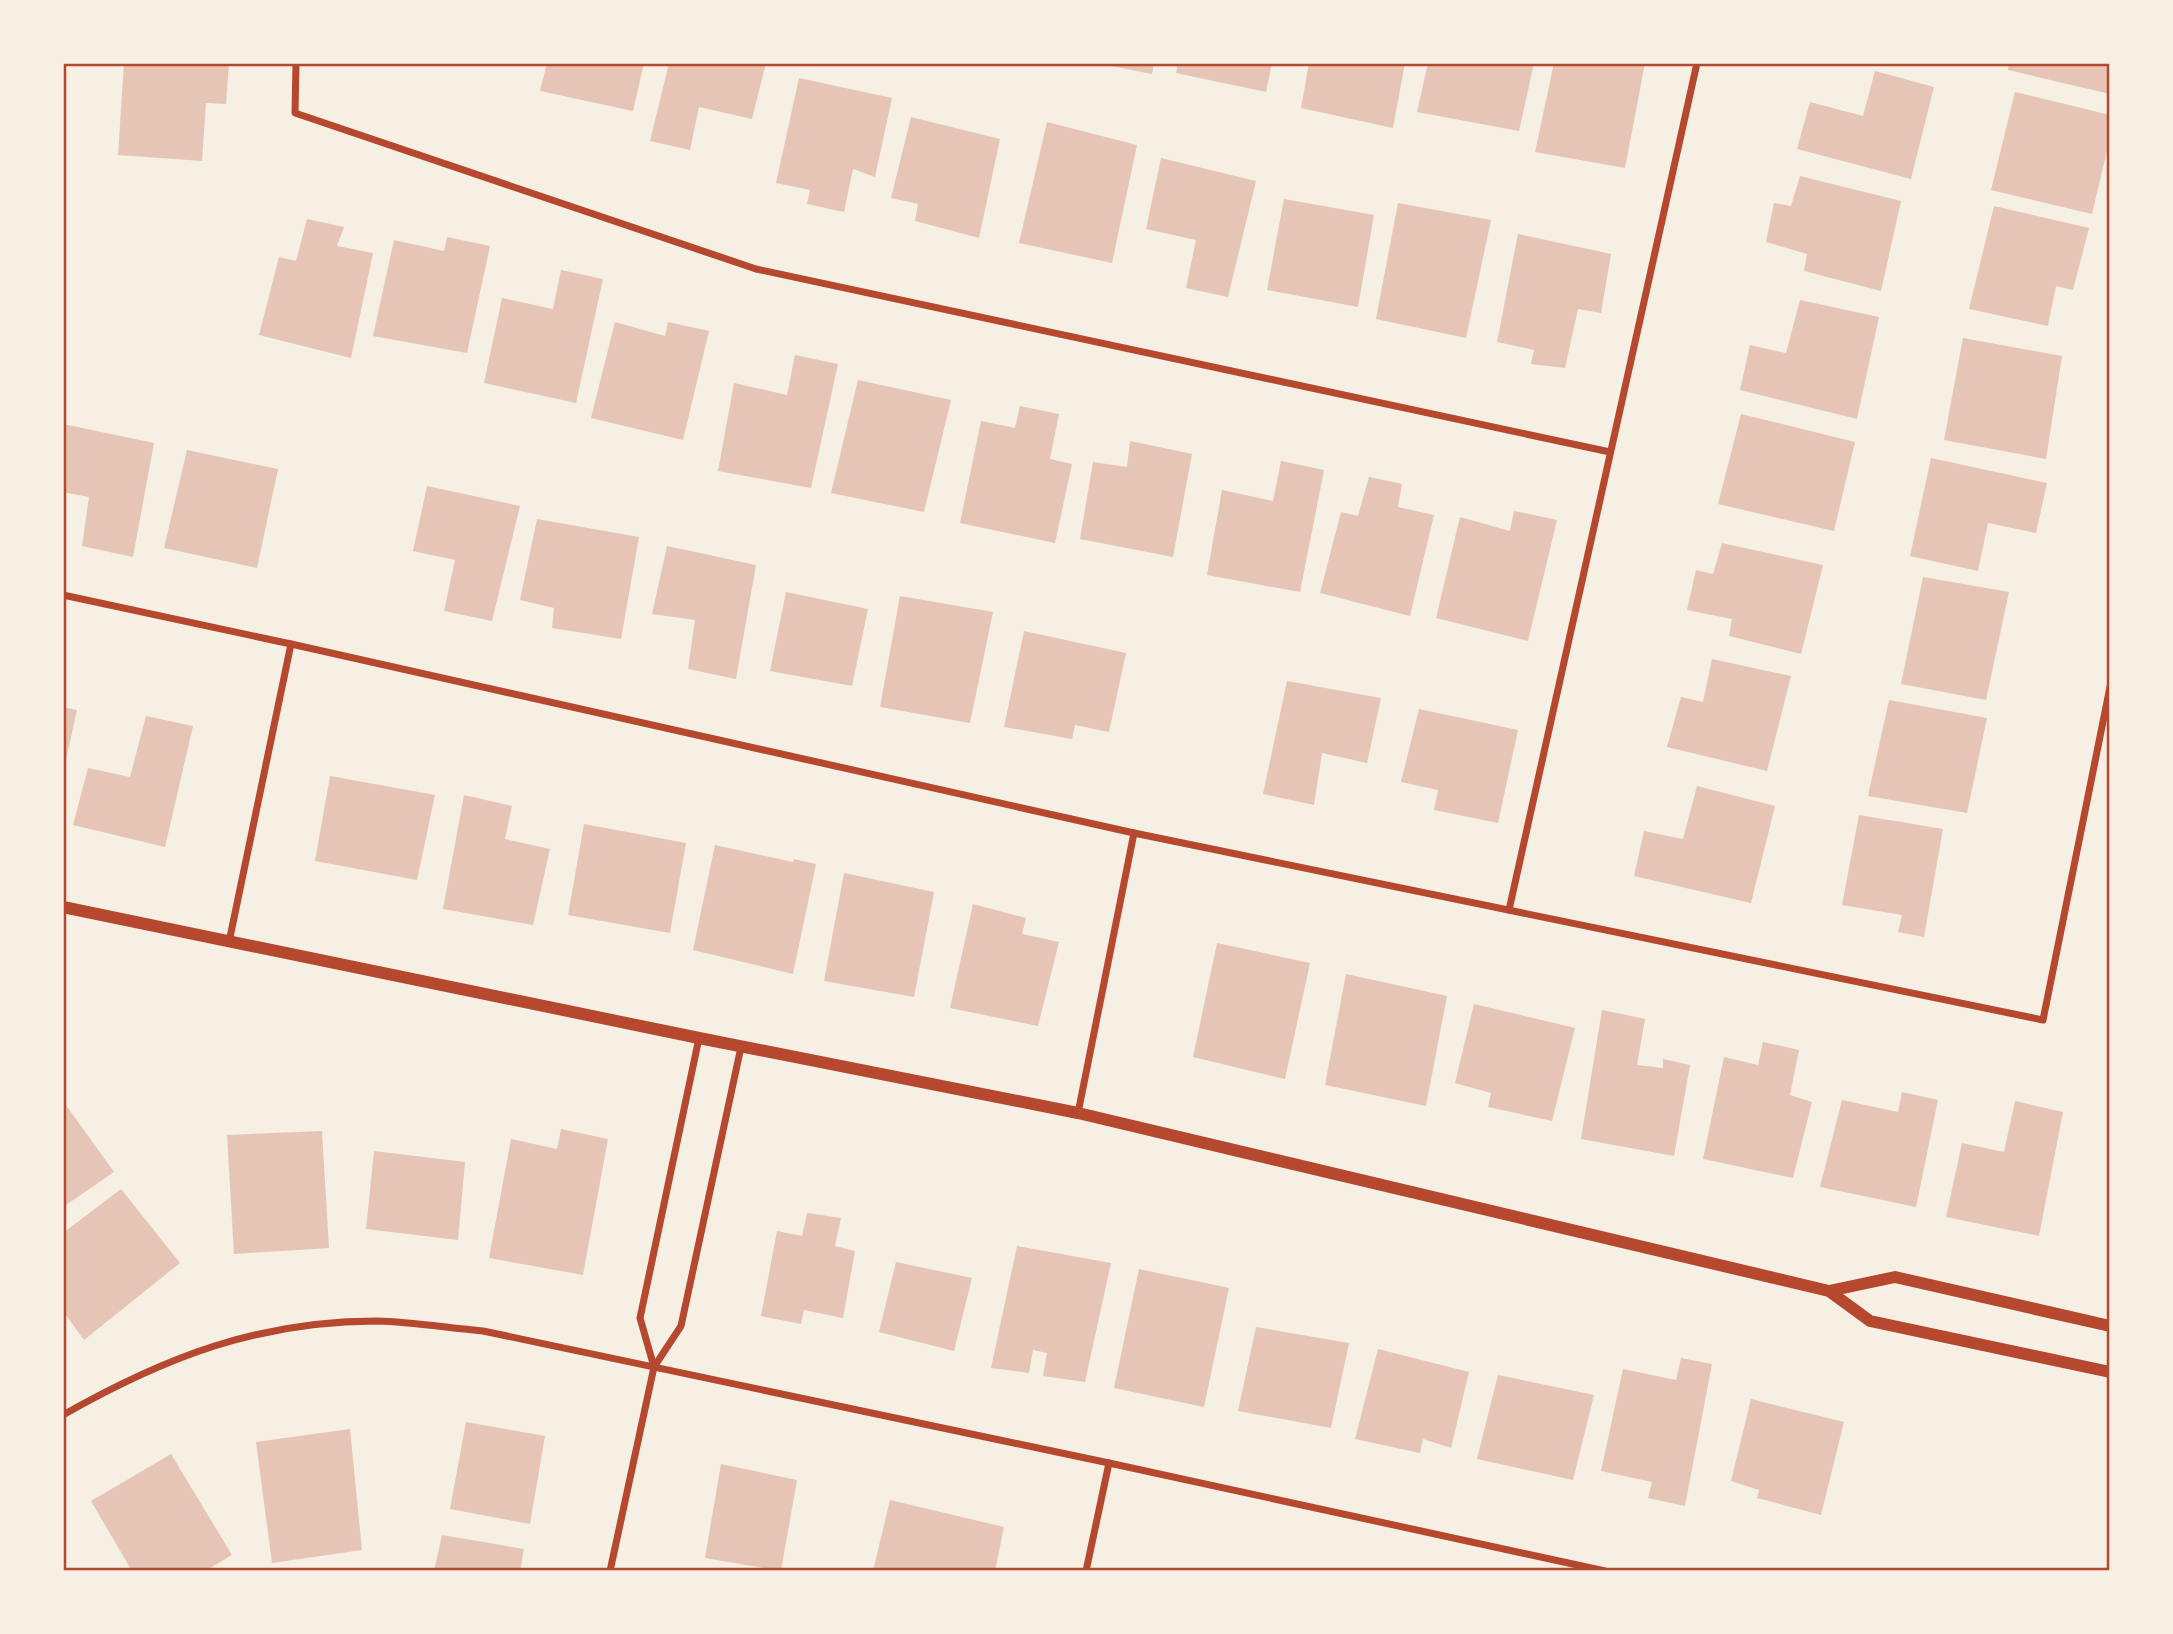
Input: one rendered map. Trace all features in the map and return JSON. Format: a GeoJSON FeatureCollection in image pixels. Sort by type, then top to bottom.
{"type":"FeatureCollection","features":[{"type":"Feature","properties":{"kind":"street"},"geometry":{"type":"LineString","coordinates":[[296,63],[295,113],[755,269],[1610,452]]}},
{"type":"Feature","properties":{"kind":"street"},"geometry":{"type":"LineString","coordinates":[[1509,910],[1698,63]]}},
{"type":"Feature","properties":{"kind":"street"},"geometry":{"type":"LineString","coordinates":[[63,595],[1134,833],[2043,1020],[2110,687]]}},
{"type":"Feature","properties":{"kind":"street"},"geometry":{"type":"LineString","coordinates":[[229,942],[291,644]]}},
{"type":"Feature","properties":{"kind":"street"},"geometry":{"type":"LineString","coordinates":[[1078,1113],[1134,833]]}},
{"type":"Feature","properties":{"kind":"street"},"geometry":{"type":"LineString","coordinates":[[63,907],[741,1047],[1078,1113],[1829,1291],[1871,1321],[2110,1372]]}},
{"type":"Feature","properties":{"kind":"street"},"geometry":{"type":"LineString","coordinates":[[654,1367],[640,1318],[699,1038]]}},
{"type":"Feature","properties":{"kind":"street"},"geometry":{"type":"LineString","coordinates":[[610,1571],[654,1367],[681,1326],[741,1047]]}},
{"type":"Feature","properties":{"kind":"street"},"geometry":{"type":"LineString","coordinates":[[1829,1291],[1895,1277],[2110,1326]]}},
{"type":"Feature","properties":{"kind":"street"},"geometry":{"type":"LineString","coordinates":[[63,1415],[166,1363],[228,1340],[300,1325],[378,1321],[484,1331],[1605,1571]]}},
{"type":"Feature","properties":{"kind":"street"},"geometry":{"type":"LineString","coordinates":[[1086,1571],[1109,1463]]}},
{"type":"Feature","properties":{"kind":"building"},"geometry":{"type":"Polygon","coordinates":[[[124,63],[229,63],[226,104],[206,103],[202,161],[118,155],[124,63]]]}},
{"type":"Feature","properties":{"kind":"building"},"geometry":{"type":"Polygon","coordinates":[[[547,63],[644,63],[633,111],[540,91],[547,63]]]}},
{"type":"Feature","properties":{"kind":"building"},"geometry":{"type":"Polygon","coordinates":[[[669,63],[766,63],[752,119],[699,107],[690,150],[650,141],[669,63]]]}},
{"type":"Feature","properties":{"kind":"building"},"geometry":{"type":"Polygon","coordinates":[[[1096,63],[1154,63],[1152,74],[1096,63]]]}},
{"type":"Feature","properties":{"kind":"building"},"geometry":{"type":"Polygon","coordinates":[[[1178,63],[1272,63],[1266,92],[1176,73],[1178,63]]]}},
{"type":"Feature","properties":{"kind":"building"},"geometry":{"type":"Polygon","coordinates":[[[1309,63],[1405,63],[1393,128],[1301,108],[1309,63]]]}},
{"type":"Feature","properties":{"kind":"building"},"geometry":{"type":"Polygon","coordinates":[[[1428,63],[1534,63],[1519,131],[1417,112],[1428,63]]]}},
{"type":"Feature","properties":{"kind":"building"},"geometry":{"type":"Polygon","coordinates":[[[1554,63],[1645,63],[1625,168],[1535,152],[1554,63]]]}},
{"type":"Feature","properties":{"kind":"building"},"geometry":{"type":"Polygon","coordinates":[[[2009,63],[2110,63],[2110,94],[2008,70],[2009,63]]]}},
{"type":"Feature","properties":{"kind":"building"},"geometry":{"type":"Polygon","coordinates":[[[1875,71],[1934,87],[1911,179],[1797,149],[1810,102],[1863,116],[1875,71]]]}},
{"type":"Feature","properties":{"kind":"building"},"geometry":{"type":"Polygon","coordinates":[[[799,78],[892,98],[875,177],[853,169],[844,212],[807,204],[810,190],[776,183],[799,78]]]}},
{"type":"Feature","properties":{"kind":"building"},"geometry":{"type":"Polygon","coordinates":[[[2015,92],[2110,115],[2110,138],[2092,214],[1991,190],[2015,92]]]}},
{"type":"Feature","properties":{"kind":"building"},"geometry":{"type":"Polygon","coordinates":[[[911,117],[1000,139],[979,238],[915,221],[918,204],[891,198],[911,117]]]}},
{"type":"Feature","properties":{"kind":"building"},"geometry":{"type":"Polygon","coordinates":[[[1047,122],[1137,145],[1112,263],[1019,243],[1047,122]]]}},
{"type":"Feature","properties":{"kind":"building"},"geometry":{"type":"Polygon","coordinates":[[[1161,158],[1256,181],[1228,297],[1186,288],[1196,240],[1146,229],[1161,158]]]}},
{"type":"Feature","properties":{"kind":"building"},"geometry":{"type":"Polygon","coordinates":[[[1800,176],[1901,201],[1881,291],[1804,271],[1807,254],[1766,242],[1774,203],[1791,206],[1800,176]]]}},
{"type":"Feature","properties":{"kind":"building"},"geometry":{"type":"Polygon","coordinates":[[[1284,199],[1374,215],[1358,307],[1267,290],[1284,199]]]}},
{"type":"Feature","properties":{"kind":"building"},"geometry":{"type":"Polygon","coordinates":[[[1398,203],[1491,220],[1466,338],[1376,319],[1398,203]]]}},
{"type":"Feature","properties":{"kind":"building"},"geometry":{"type":"Polygon","coordinates":[[[1994,206],[2089,228],[2073,290],[2056,286],[2048,326],[1969,309],[1994,206]]]}},
{"type":"Feature","properties":{"kind":"building"},"geometry":{"type":"Polygon","coordinates":[[[307,219],[344,227],[337,246],[373,253],[351,358],[259,335],[279,257],[296,261],[307,219]]]}},
{"type":"Feature","properties":{"kind":"building"},"geometry":{"type":"Polygon","coordinates":[[[1518,234],[1611,254],[1601,313],[1578,309],[1565,368],[1531,364],[1534,350],[1497,342],[1518,234]]]}},
{"type":"Feature","properties":{"kind":"building"},"geometry":{"type":"Polygon","coordinates":[[[447,237],[490,246],[467,353],[373,336],[394,240],[444,251],[447,237]]]}},
{"type":"Feature","properties":{"kind":"building"},"geometry":{"type":"Polygon","coordinates":[[[561,270],[603,279],[576,403],[484,383],[502,298],[553,309],[561,270]]]}},
{"type":"Feature","properties":{"kind":"building"},"geometry":{"type":"Polygon","coordinates":[[[1800,300],[1879,317],[1857,419],[1740,390],[1750,345],[1786,353],[1800,300]]]}},
{"type":"Feature","properties":{"kind":"building"},"geometry":{"type":"Polygon","coordinates":[[[615,322],[665,336],[668,322],[709,331],[683,440],[591,418],[615,322]]]}},
{"type":"Feature","properties":{"kind":"building"},"geometry":{"type":"Polygon","coordinates":[[[1963,338],[2062,356],[2046,459],[1944,440],[1963,338]]]}},
{"type":"Feature","properties":{"kind":"building"},"geometry":{"type":"Polygon","coordinates":[[[795,355],[838,364],[811,488],[718,471],[734,383],[787,395],[795,355]]]}},
{"type":"Feature","properties":{"kind":"building"},"geometry":{"type":"Polygon","coordinates":[[[858,380],[951,400],[924,512],[831,493],[858,380]]]}},
{"type":"Feature","properties":{"kind":"building"},"geometry":{"type":"Polygon","coordinates":[[[1020,406],[1059,414],[1050,459],[1072,464],[1055,543],[960,523],[981,421],[1015,428],[1020,406]]]}},
{"type":"Feature","properties":{"kind":"building"},"geometry":{"type":"Polygon","coordinates":[[[1741,414],[1855,442],[1834,531],[1718,504],[1741,414]]]}},
{"type":"Feature","properties":{"kind":"building"},"geometry":{"type":"Polygon","coordinates":[[[63,424],[154,443],[133,557],[82,546],[89,497],[63,492],[63,424]]]}},
{"type":"Feature","properties":{"kind":"building"},"geometry":{"type":"Polygon","coordinates":[[[1130,441],[1192,454],[1173,557],[1080,539],[1093,462],[1127,467],[1130,441]]]}},
{"type":"Feature","properties":{"kind":"building"},"geometry":{"type":"Polygon","coordinates":[[[187,450],[278,469],[257,568],[164,548],[187,450]]]}},
{"type":"Feature","properties":{"kind":"building"},"geometry":{"type":"Polygon","coordinates":[[[1931,458],[2047,483],[2036,533],[1988,523],[1978,571],[1910,556],[1931,458]]]}},
{"type":"Feature","properties":{"kind":"building"},"geometry":{"type":"Polygon","coordinates":[[[1281,461],[1324,470],[1300,592],[1207,575],[1222,490],[1273,501],[1281,461]]]}},
{"type":"Feature","properties":{"kind":"building"},"geometry":{"type":"Polygon","coordinates":[[[1369,477],[1402,484],[1398,507],[1434,515],[1410,616],[1320,593],[1341,512],[1358,516],[1369,477]]]}},
{"type":"Feature","properties":{"kind":"building"},"geometry":{"type":"Polygon","coordinates":[[[427,486],[520,506],[492,621],[444,611],[455,560],[413,551],[427,486]]]}},
{"type":"Feature","properties":{"kind":"building"},"geometry":{"type":"Polygon","coordinates":[[[1514,511],[1557,520],[1528,641],[1436,618],[1460,517],[1510,531],[1514,511]]]}},
{"type":"Feature","properties":{"kind":"building"},"geometry":{"type":"Polygon","coordinates":[[[537,519],[639,537],[621,639],[552,628],[554,608],[520,600],[537,519]]]}},
{"type":"Feature","properties":{"kind":"building"},"geometry":{"type":"Polygon","coordinates":[[[1722,543],[1823,565],[1801,654],[1729,636],[1732,619],[1687,610],[1696,570],[1713,574],[1722,543]]]}},
{"type":"Feature","properties":{"kind":"building"},"geometry":{"type":"Polygon","coordinates":[[[667,546],[756,565],[736,679],[688,669],[695,620],[652,614],[667,546]]]}},
{"type":"Feature","properties":{"kind":"building"},"geometry":{"type":"Polygon","coordinates":[[[1923,577],[2009,592],[1986,700],[1901,684],[1923,577]]]}},
{"type":"Feature","properties":{"kind":"building"},"geometry":{"type":"Polygon","coordinates":[[[786,592],[868,609],[852,686],[770,671],[786,592]]]}},
{"type":"Feature","properties":{"kind":"building"},"geometry":{"type":"Polygon","coordinates":[[[900,596],[993,612],[970,723],[880,707],[900,596]]]}},
{"type":"Feature","properties":{"kind":"building"},"geometry":{"type":"Polygon","coordinates":[[[1024,631],[1126,653],[1109,732],[1075,725],[1072,739],[1004,727],[1024,631]]]}},
{"type":"Feature","properties":{"kind":"building"},"geometry":{"type":"Polygon","coordinates":[[[1712,659],[1791,676],[1767,771],[1667,747],[1681,697],[1703,702],[1712,659]]]}},
{"type":"Feature","properties":{"kind":"building"},"geometry":{"type":"Polygon","coordinates":[[[1287,681],[1381,698],[1367,763],[1322,753],[1314,805],[1263,794],[1287,681]]]}},
{"type":"Feature","properties":{"kind":"building"},"geometry":{"type":"Polygon","coordinates":[[[1889,700],[1987,718],[1967,813],[1868,796],[1889,700]]]}},
{"type":"Feature","properties":{"kind":"building"},"geometry":{"type":"Polygon","coordinates":[[[63,707],[77,710],[64,769],[63,768],[63,707]]]}},
{"type":"Feature","properties":{"kind":"building"},"geometry":{"type":"Polygon","coordinates":[[[1419,709],[1518,730],[1498,823],[1434,810],[1438,790],[1401,782],[1419,709]]]}},
{"type":"Feature","properties":{"kind":"building"},"geometry":{"type":"Polygon","coordinates":[[[146,716],[193,726],[165,847],[73,825],[88,768],[130,777],[146,716]]]}},
{"type":"Feature","properties":{"kind":"building"},"geometry":{"type":"Polygon","coordinates":[[[330,776],[435,795],[417,880],[315,861],[330,776]]]}},
{"type":"Feature","properties":{"kind":"building"},"geometry":{"type":"Polygon","coordinates":[[[1697,786],[1775,806],[1751,903],[1634,876],[1644,831],[1683,839],[1697,786]]]}},
{"type":"Feature","properties":{"kind":"building"},"geometry":{"type":"Polygon","coordinates":[[[464,795],[512,806],[505,839],[550,849],[533,925],[443,909],[464,795]]]}},
{"type":"Feature","properties":{"kind":"building"},"geometry":{"type":"Polygon","coordinates":[[[1859,815],[1943,829],[1924,937],[1898,932],[1902,915],[1842,905],[1859,815]]]}},
{"type":"Feature","properties":{"kind":"building"},"geometry":{"type":"Polygon","coordinates":[[[584,824],[686,843],[670,933],[568,915],[584,824]]]}},
{"type":"Feature","properties":{"kind":"building"},"geometry":{"type":"Polygon","coordinates":[[[715,845],[793,862],[794,859],[816,864],[793,974],[693,950],[715,845]]]}},
{"type":"Feature","properties":{"kind":"building"},"geometry":{"type":"Polygon","coordinates":[[[844,873],[934,892],[914,997],[824,981],[844,873]]]}},
{"type":"Feature","properties":{"kind":"building"},"geometry":{"type":"Polygon","coordinates":[[[973,904],[1026,918],[1022,934],[1059,942],[1038,1026],[950,1008],[973,904]]]}},
{"type":"Feature","properties":{"kind":"building"},"geometry":{"type":"Polygon","coordinates":[[[1217,943],[1310,963],[1285,1079],[1193,1057],[1217,943]]]}},
{"type":"Feature","properties":{"kind":"building"},"geometry":{"type":"Polygon","coordinates":[[[1346,974],[1447,996],[1426,1106],[1325,1085],[1346,974]]]}},
{"type":"Feature","properties":{"kind":"building"},"geometry":{"type":"Polygon","coordinates":[[[1474,1004],[1575,1028],[1552,1121],[1488,1107],[1491,1093],[1455,1083],[1474,1004]]]}},
{"type":"Feature","properties":{"kind":"building"},"geometry":{"type":"Polygon","coordinates":[[[1602,1010],[1645,1019],[1637,1065],[1663,1068],[1663,1059],[1690,1065],[1674,1156],[1581,1139],[1602,1010]]]}},
{"type":"Feature","properties":{"kind":"building"},"geometry":{"type":"Polygon","coordinates":[[[1763,1042],[1799,1050],[1790,1095],[1812,1102],[1793,1178],[1703,1159],[1724,1057],[1758,1065],[1763,1042]]]}},
{"type":"Feature","properties":{"kind":"building"},"geometry":{"type":"Polygon","coordinates":[[[1902,1092],[1938,1100],[1916,1207],[1820,1187],[1842,1100],[1898,1112],[1902,1092]]]}},
{"type":"Feature","properties":{"kind":"building"},"geometry":{"type":"Polygon","coordinates":[[[63,1101],[114,1172],[63,1207],[63,1101]]]}},
{"type":"Feature","properties":{"kind":"building"},"geometry":{"type":"Polygon","coordinates":[[[2015,1101],[2063,1112],[2039,1236],[1946,1217],[1962,1143],[2004,1152],[2015,1101]]]}},
{"type":"Feature","properties":{"kind":"building"},"geometry":{"type":"Polygon","coordinates":[[[561,1129],[608,1139],[583,1275],[489,1258],[511,1139],[557,1149],[561,1129]]]}},
{"type":"Feature","properties":{"kind":"building"},"geometry":{"type":"Polygon","coordinates":[[[322,1131],[329,1248],[234,1254],[227,1135],[322,1131]]]}},
{"type":"Feature","properties":{"kind":"building"},"geometry":{"type":"Polygon","coordinates":[[[374,1151],[465,1162],[458,1240],[366,1229],[374,1151]]]}},
{"type":"Feature","properties":{"kind":"building"},"geometry":{"type":"Polygon","coordinates":[[[121,1189],[180,1263],[84,1340],[63,1311],[63,1233],[121,1189]]]}},
{"type":"Feature","properties":{"kind":"building"},"geometry":{"type":"Polygon","coordinates":[[[807,1213],[841,1218],[835,1246],[855,1251],[843,1318],[804,1310],[801,1324],[761,1316],[777,1231],[802,1236],[807,1213]]]}},
{"type":"Feature","properties":{"kind":"building"},"geometry":{"type":"Polygon","coordinates":[[[1017,1246],[1111,1263],[1085,1382],[1043,1376],[1047,1353],[1033,1350],[1029,1373],[991,1368],[1017,1246]]]}},
{"type":"Feature","properties":{"kind":"building"},"geometry":{"type":"Polygon","coordinates":[[[896,1262],[972,1278],[954,1351],[879,1332],[896,1262]]]}},
{"type":"Feature","properties":{"kind":"building"},"geometry":{"type":"Polygon","coordinates":[[[1139,1269],[1229,1288],[1204,1407],[1114,1388],[1139,1269]]]}},
{"type":"Feature","properties":{"kind":"building"},"geometry":{"type":"Polygon","coordinates":[[[1256,1327],[1349,1343],[1331,1428],[1238,1411],[1256,1327]]]}},
{"type":"Feature","properties":{"kind":"building"},"geometry":{"type":"Polygon","coordinates":[[[1378,1349],[1469,1372],[1451,1448],[1423,1439],[1420,1453],[1355,1439],[1378,1349]]]}},
{"type":"Feature","properties":{"kind":"building"},"geometry":{"type":"Polygon","coordinates":[[[1681,1358],[1712,1364],[1685,1506],[1648,1498],[1652,1482],[1601,1471],[1623,1369],[1676,1380],[1681,1358]]]}},
{"type":"Feature","properties":{"kind":"building"},"geometry":{"type":"Polygon","coordinates":[[[1498,1375],[1594,1395],[1573,1480],[1477,1459],[1498,1375]]]}},
{"type":"Feature","properties":{"kind":"building"},"geometry":{"type":"Polygon","coordinates":[[[1751,1399],[1844,1422],[1821,1515],[1757,1498],[1759,1490],[1731,1481],[1751,1399]]]}},
{"type":"Feature","properties":{"kind":"building"},"geometry":{"type":"Polygon","coordinates":[[[466,1422],[545,1436],[530,1524],[450,1509],[466,1422]]]}},
{"type":"Feature","properties":{"kind":"building"},"geometry":{"type":"Polygon","coordinates":[[[350,1429],[362,1550],[272,1563],[256,1442],[350,1429]]]}},
{"type":"Feature","properties":{"kind":"building"},"geometry":{"type":"Polygon","coordinates":[[[171,1454],[232,1555],[205,1571],[132,1571],[91,1501],[171,1454]]]}},
{"type":"Feature","properties":{"kind":"building"},"geometry":{"type":"Polygon","coordinates":[[[721,1464],[797,1480],[781,1571],[705,1558],[721,1464]]]}},
{"type":"Feature","properties":{"kind":"building"},"geometry":{"type":"Polygon","coordinates":[[[890,1500],[1004,1527],[995,1571],[873,1571],[890,1500]]]}},
{"type":"Feature","properties":{"kind":"building"},"geometry":{"type":"Polygon","coordinates":[[[442,1535],[524,1549],[520,1571],[434,1571],[442,1535]]]}}]}
